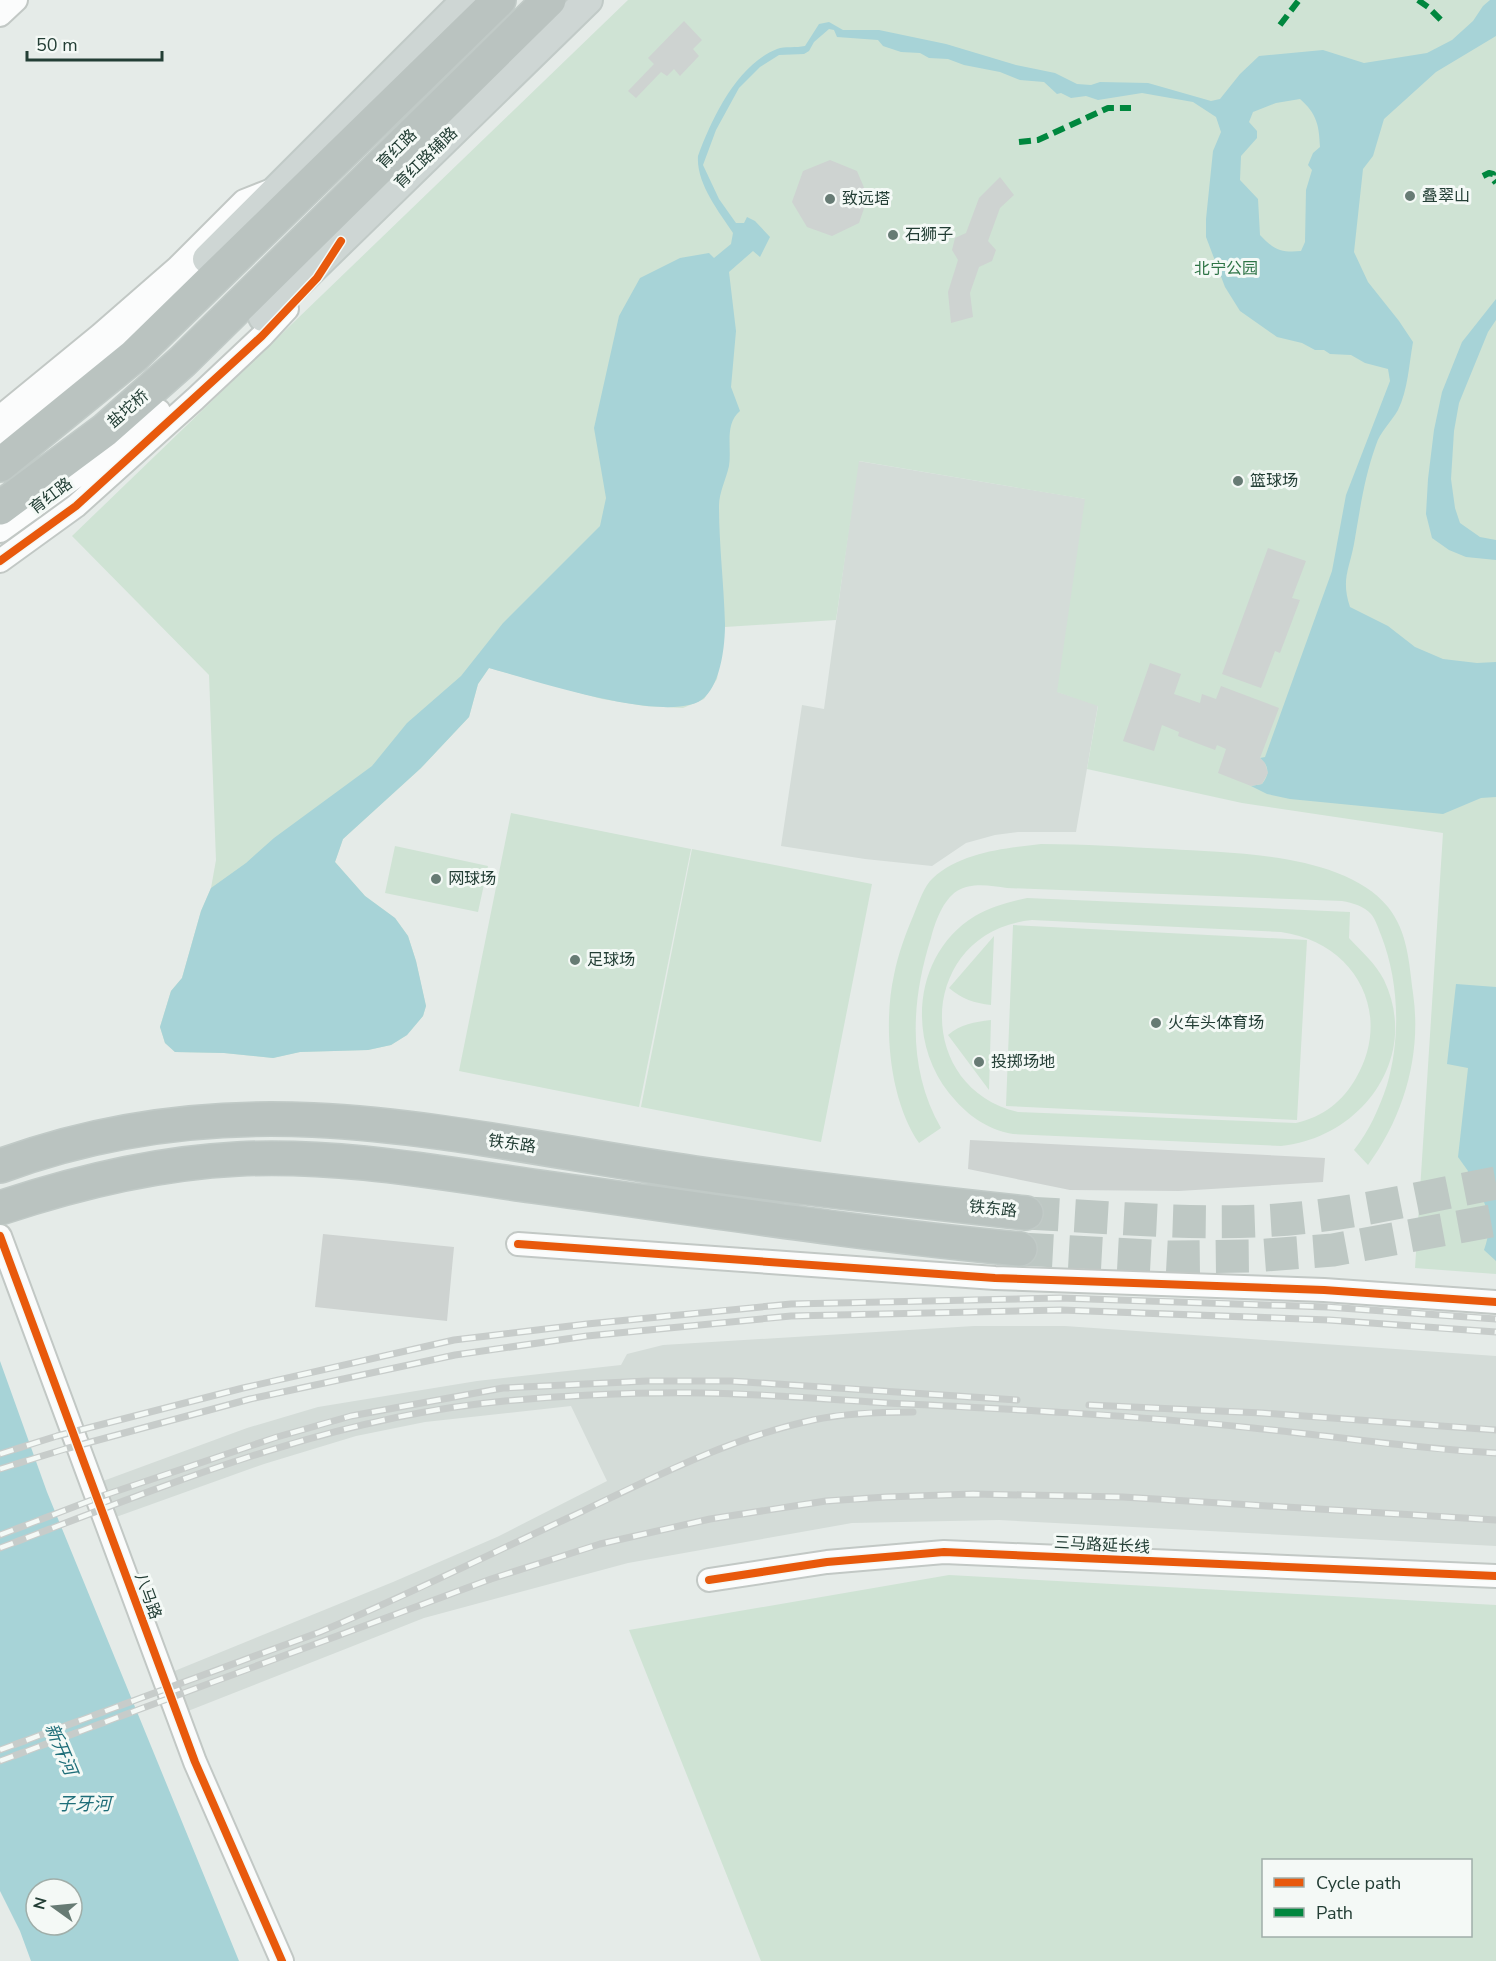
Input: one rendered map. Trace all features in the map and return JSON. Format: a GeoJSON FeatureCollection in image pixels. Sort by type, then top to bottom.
{"type":"FeatureCollection","features":[{"type":"Feature","properties":{"kind":"highway"},"geometry":{"type":"LineString","coordinates":[[0,465],[134,356],[213,266],[499,0]]}},
{"type":"Feature","properties":{"kind":"highway","name":"育红路"},"geometry":{"type":"LineString","coordinates":[[254,308],[549,0]]}},
{"type":"Feature","properties":{"kind":"highway","name":"盐坨桥"},"geometry":{"type":"LineString","coordinates":[[0,508],[105,429],[183,361],[254,308]]}},
{"type":"Feature","properties":{"kind":"highway","name":"铁东路"},"geometry":{"type":"LineString","coordinates":[[0,1166],[37,1152],[105,1135],[162,1126],[207,1121],[310,1119],[367,1124],[572,1152],[705,1174],[922,1202],[1026,1212]]}},
{"type":"Feature","properties":{"kind":"highway"},"geometry":{"type":"LineString","coordinates":[[0,1160],[37,1152]]}},
{"type":"Feature","properties":{"kind":"highway"},"geometry":{"type":"LineString","coordinates":[[8,1206],[76,1184],[132,1172],[190,1163],[298,1158],[340,1161],[859,1231],[1020,1249]]}},
{"type":"Feature","properties":{"kind":"main road"},"geometry":{"type":"LineString","coordinates":[[213,266],[279,187],[466,0]]}},
{"type":"Feature","properties":{"kind":"main road","name":"育红路辅路"},"geometry":{"type":"LineString","coordinates":[[254,308],[341,241],[588,0]]}},
{"type":"Feature","properties":{"kind":"street"},"geometry":{"type":"LineString","coordinates":[[0,15],[16,0]]}},
{"type":"Feature","properties":{"kind":"street"},"geometry":{"type":"LineString","coordinates":[[0,417],[178,267],[244,201],[279,187]]}},
{"type":"Feature","properties":{"kind":"street"},"geometry":{"type":"LineString","coordinates":[[0,561],[76,506],[262,336],[317,278],[341,241]]}},
{"type":"Feature","properties":{"kind":"street"},"geometry":{"type":"LineString","coordinates":[[0,437],[213,266]]}},
{"type":"Feature","properties":{"kind":"street","name":"育红路"},"geometry":{"type":"LineString","coordinates":[[0,531],[28,513],[144,424],[254,308]]}},
{"type":"Feature","properties":{"kind":"street","name":"八马路"},"geometry":{"type":"LineString","coordinates":[[0,1236],[195,1762],[282,1961]]}},
{"type":"Feature","properties":{"kind":"street"},"geometry":{"type":"LineString","coordinates":[[518,1244],[995,1278],[1324,1290],[1496,1302]]}},
{"type":"Feature","properties":{"kind":"street","name":"三马路延长线"},"geometry":{"type":"LineString","coordinates":[[709,1580],[827,1562],[944,1552],[1496,1576]]}},
{"type":"Feature","properties":{"kind":"shaded area"},"geometry":{"type":"Polygon","coordinates":[[[858,461],[1086,499],[1058,692],[1098,705],[1076,832],[1018,832],[995,835],[966,843],[932,866],[865,859],[781,846],[802,705],[824,709],[858,461]]]}},
{"type":"Feature","properties":{"kind":"shaded area"},"geometry":{"type":"Polygon","coordinates":[[[974,1326],[1065,1326],[1496,1356],[1496,1546],[999,1520],[852,1523],[628,1563],[424,1618],[188,1711],[172,1672],[497,1537],[607,1481],[571,1406],[425,1422],[356,1436],[264,1464],[116,1517],[103,1481],[247,1428],[318,1407],[477,1381],[621,1365],[627,1354],[663,1345],[974,1326]]]}},
{"type":"Feature","properties":{"kind":"green space","name":"北宁公园"},"geometry":{"type":"Polygon","coordinates":[[[628,0],[1496,0],[1496,1274],[1415,1268],[1443,833],[1242,803],[1087,769],[1098,706],[1057,692],[1085,499],[859,461],[836,620],[725,627],[717,679],[704,699],[683,708],[645,706],[602,699],[489,668],[478,684],[469,717],[421,768],[343,839],[335,862],[365,896],[395,918],[408,936],[426,1006],[423,1016],[407,1035],[391,1045],[368,1050],[300,1052],[273,1058],[224,1053],[175,1052],[165,1043],[160,1027],[171,991],[182,978],[201,911],[211,888],[216,860],[209,675],[72,536],[628,0]]]}},
{"type":"Feature","properties":{"kind":"green space","name":"足球场"},"geometry":{"type":"Polygon","coordinates":[[[511,813],[691,849],[639,1107],[459,1071],[511,813]]]}},
{"type":"Feature","properties":{"kind":"green space"},"geometry":{"type":"Polygon","coordinates":[[[1041,844],[1224,852],[1286,859],[1344,876],[1369,889],[1388,907],[1404,937],[1415,1016],[1415,1039],[1407,1084],[1400,1105],[1381,1146],[1368,1165],[1354,1150],[1373,1119],[1387,1085],[1392,1067],[1396,1009],[1392,971],[1374,919],[1362,907],[1342,901],[1007,888],[982,885],[969,886],[957,891],[948,900],[937,918],[919,986],[916,1010],[918,1059],[922,1082],[941,1128],[919,1143],[901,1106],[895,1084],[891,1061],[889,1016],[898,959],[920,899],[933,878],[957,862],[984,853],[1041,844]]]}},
{"type":"Feature","properties":{"kind":"green space","name":"网球场"},"geometry":{"type":"Polygon","coordinates":[[[395,846],[488,866],[478,912],[385,893],[395,846]]]}},
{"type":"Feature","properties":{"kind":"green space","name":"足球场"},"geometry":{"type":"Polygon","coordinates":[[[692,849],[872,884],[821,1142],[641,1107],[692,849]]]}},
{"type":"Feature","properties":{"kind":"green space"},"geometry":{"type":"Polygon","coordinates":[[[1027,898],[1350,912],[1349,938],[1381,974],[1393,1009],[1395,1038],[1389,1065],[1376,1089],[1359,1111],[1336,1128],[1310,1140],[1281,1146],[1013,1134],[985,1124],[962,1108],[935,1071],[926,1048],[922,1023],[923,998],[929,974],[939,952],[955,932],[981,913],[1027,898]],[[1032,920],[994,930],[967,951],[949,979],[942,1011],[945,1043],[959,1073],[983,1097],[1018,1112],[1296,1123],[1306,1120],[1331,1107],[1345,1094],[1356,1078],[1367,1053],[1371,1029],[1368,1005],[1360,984],[1347,965],[1329,950],[1307,938],[1281,932],[1032,920]]]}},
{"type":"Feature","properties":{"kind":"green space","name":"火车头体育场"},"geometry":{"type":"Polygon","coordinates":[[[1013,925],[1307,940],[1297,1120],[1006,1106],[1013,925]]]}},
{"type":"Feature","properties":{"kind":"green space","name":"投掷场地"},"geometry":{"type":"Polygon","coordinates":[[[994,936],[991,1005],[968,1000],[949,988],[994,936]]]}},
{"type":"Feature","properties":{"kind":"green space","name":"投掷场地"},"geometry":{"type":"Polygon","coordinates":[[[991,1020],[989,1090],[948,1035],[968,1024],[991,1020]]]}},
{"type":"Feature","properties":{"kind":"green space"},"geometry":{"type":"Polygon","coordinates":[[[949,1575],[1496,1605],[1496,1961],[761,1961],[629,1630],[949,1575]]]}},
{"type":"Feature","properties":{"kind":"water"},"geometry":{"type":"Polygon","coordinates":[[[1490,0],[1496,0],[1496,36],[1436,72],[1384,119],[1373,156],[1363,169],[1354,252],[1368,282],[1413,342],[1401,402],[1378,440],[1368,470],[1348,568],[1346,589],[1350,607],[1388,626],[1415,647],[1443,659],[1477,663],[1496,662],[1496,797],[1481,798],[1443,814],[1290,799],[1267,794],[1251,786],[1262,784],[1266,777],[1267,767],[1260,758],[1265,757],[1332,571],[1346,495],[1390,381],[1388,369],[1365,363],[1351,355],[1330,354],[1324,350],[1315,350],[1302,343],[1277,337],[1240,311],[1225,287],[1206,237],[1213,151],[1221,132],[1216,117],[1193,102],[1142,93],[1098,100],[1086,96],[1071,98],[1061,93],[1057,94],[1044,82],[1020,80],[1000,72],[964,65],[948,59],[929,58],[920,53],[901,52],[883,46],[878,40],[837,37],[834,30],[829,29],[814,42],[809,51],[804,54],[779,55],[760,67],[739,88],[716,130],[703,165],[719,199],[736,223],[744,223],[747,217],[755,221],[770,237],[760,257],[753,251],[729,272],[736,331],[731,387],[740,411],[735,416],[730,429],[729,466],[719,501],[725,633],[721,663],[710,690],[705,697],[689,705],[664,707],[601,698],[489,668],[478,684],[469,717],[421,768],[343,839],[335,862],[365,896],[395,918],[408,936],[426,1006],[423,1016],[407,1035],[391,1045],[368,1050],[300,1052],[273,1058],[224,1053],[175,1052],[165,1043],[160,1027],[171,991],[182,978],[201,911],[211,888],[246,863],[274,838],[372,766],[407,723],[461,676],[503,623],[600,526],[606,498],[594,428],[619,316],[640,278],[680,258],[709,253],[714,258],[731,244],[733,233],[715,207],[705,187],[698,166],[698,156],[728,94],[750,67],[777,49],[805,46],[819,24],[829,22],[843,30],[879,30],[946,44],[1016,65],[1055,73],[1077,84],[1148,83],[1211,101],[1220,99],[1240,74],[1259,56],[1323,50],[1364,63],[1427,53],[1452,40],[1473,21],[1490,0]],[[1300,99],[1276,103],[1253,112],[1249,122],[1257,131],[1257,138],[1241,156],[1240,180],[1258,199],[1260,235],[1273,247],[1283,251],[1301,251],[1305,242],[1306,190],[1312,170],[1308,165],[1313,153],[1320,147],[1316,120],[1300,99]]]}},
{"type":"Feature","properties":{"kind":"water"},"geometry":{"type":"Polygon","coordinates":[[[1496,299],[1496,320],[1488,332],[1459,403],[1454,431],[1451,479],[1455,508],[1460,523],[1480,537],[1496,540],[1496,560],[1466,557],[1449,550],[1432,538],[1426,514],[1434,430],[1442,392],[1462,342],[1496,299]]]}},
{"type":"Feature","properties":{"kind":"water"},"geometry":{"type":"Polygon","coordinates":[[[1456,984],[1496,987],[1496,1261],[1484,1250],[1489,1226],[1484,1202],[1474,1199],[1466,1180],[1468,1171],[1458,1157],[1468,1068],[1447,1064],[1456,984]]]}},
{"type":"Feature","properties":{"kind":"water","name":"子牙河"},"geometry":{"type":"Polygon","coordinates":[[[0,1361],[47,1492],[239,1961],[31,1961],[20,1931],[0,1891],[0,1361]]]}},
{"type":"Feature","properties":{"kind":"building"},"geometry":{"type":"Polygon","coordinates":[[[684,21],[702,40],[693,49],[699,56],[680,76],[674,69],[667,76],[661,72],[636,98],[628,91],[654,64],[648,58],[684,21]]]}},
{"type":"Feature","properties":{"kind":"building","name":"致远塔"},"geometry":{"type":"Polygon","coordinates":[[[830,160],[857,171],[868,197],[859,223],[832,236],[807,227],[792,202],[803,171],[830,160]]]}},
{"type":"Feature","properties":{"kind":"building"},"geometry":{"type":"Polygon","coordinates":[[[1000,177],[1014,195],[1000,208],[988,241],[996,250],[992,261],[979,267],[970,293],[973,317],[951,323],[948,292],[958,260],[952,250],[955,238],[966,233],[979,198],[1000,177]]]}},
{"type":"Feature","properties":{"kind":"building"},"geometry":{"type":"Polygon","coordinates":[[[1268,548],[1306,561],[1292,598],[1300,600],[1280,653],[1275,651],[1261,688],[1222,674],[1268,548]]]}},
{"type":"Feature","properties":{"kind":"building"},"geometry":{"type":"Polygon","coordinates":[[[1150,663],[1181,674],[1174,694],[1200,703],[1202,694],[1216,699],[1221,686],[1279,708],[1260,758],[1265,763],[1268,773],[1262,784],[1251,786],[1218,773],[1226,749],[1217,745],[1215,750],[1178,736],[1179,732],[1162,725],[1154,751],[1123,741],[1150,663]]]}},
{"type":"Feature","properties":{"kind":"building"},"geometry":{"type":"Polygon","coordinates":[[[970,1140],[1325,1158],[1323,1182],[1179,1191],[1070,1190],[968,1169],[970,1140]]]}},
{"type":"Feature","properties":{"kind":"building"},"geometry":{"type":"Polygon","coordinates":[[[323,1234],[454,1247],[447,1321],[315,1307],[323,1234]]]}},
{"type":"Feature","properties":{"kind":"tunnel"},"geometry":{"type":"LineString","coordinates":[[1026,1213],[1142,1220],[1258,1221],[1318,1216],[1496,1183]]}},
{"type":"Feature","properties":{"kind":"tunnel"},"geometry":{"type":"LineString","coordinates":[[1020,1249],[1169,1257],[1253,1256],[1333,1250],[1496,1220]]}},
{"type":"Feature","properties":{"kind":"railway"},"geometry":{"type":"LineString","coordinates":[[0,1454],[57,1436],[243,1388],[454,1340],[791,1304],[1060,1298],[1327,1307],[1496,1319]]}},
{"type":"Feature","properties":{"kind":"railway"},"geometry":{"type":"LineString","coordinates":[[0,1469],[250,1399],[455,1355],[587,1336],[791,1316],[1061,1310],[1329,1320],[1496,1332]]}},
{"type":"Feature","properties":{"kind":"railway"},"geometry":{"type":"LineString","coordinates":[[0,1535],[105,1495],[277,1437],[351,1416],[503,1388],[647,1381],[731,1381],[1017,1400]]}},
{"type":"Feature","properties":{"kind":"railway"},"geometry":{"type":"LineString","coordinates":[[0,1548],[185,1478],[311,1438],[439,1409],[555,1397],[654,1393],[726,1394],[1024,1410],[1207,1423],[1496,1453]]}},
{"type":"Feature","properties":{"kind":"railway"},"geometry":{"type":"LineString","coordinates":[[1089,1405],[1262,1413],[1496,1430]]}},
{"type":"Feature","properties":{"kind":"railway"},"geometry":{"type":"LineString","coordinates":[[0,1750],[320,1632],[694,1459],[723,1448],[813,1420],[863,1413],[913,1412]]}},
{"type":"Feature","properties":{"kind":"railway"},"geometry":{"type":"LineString","coordinates":[[0,1761],[491,1579],[600,1544],[710,1519],[826,1501],[973,1494],[1123,1497],[1496,1520]]}},
{"type":"Feature","properties":{"kind":"marked path"},"geometry":{"type":"LineString","coordinates":[[1280,25],[1299,0]]}},
{"type":"Feature","properties":{"kind":"marked path"},"geometry":{"type":"LineString","coordinates":[[1418,0],[1444,23]]}},
{"type":"Feature","properties":{"kind":"marked path"},"geometry":{"type":"LineString","coordinates":[[1019,142],[1038,140],[1108,108],[1131,108]]}},
{"type":"Feature","properties":{"kind":"marked path"},"geometry":{"type":"LineString","coordinates":[[1483,176],[1493,174],[1492,178],[1496,183]]}},
{"type":"Feature","properties":{"kind":"cycle path"},"geometry":{"type":"LineString","coordinates":[[0,561],[76,506],[262,336],[317,278],[341,241]]}},
{"type":"Feature","properties":{"kind":"cycle path"},"geometry":{"type":"LineString","coordinates":[[0,1236],[195,1762],[282,1961]]}},
{"type":"Feature","properties":{"kind":"cycle path"},"geometry":{"type":"LineString","coordinates":[[518,1244],[995,1278],[1324,1290],[1496,1302]]}},
{"type":"Feature","properties":{"kind":"cycle path"},"geometry":{"type":"LineString","coordinates":[[709,1580],[827,1562],[944,1552],[1496,1576]]}},
{"type":"Feature","properties":{"kind":"place","name":"叠翠山"},"geometry":{"type":"Point","coordinates":[1410,196]}},
{"type":"Feature","properties":{"kind":"place","name":"致远塔"},"geometry":{"type":"Point","coordinates":[830,199]}},
{"type":"Feature","properties":{"kind":"place","name":"石狮子"},"geometry":{"type":"Point","coordinates":[893,235]}},
{"type":"Feature","properties":{"kind":"place","name":"篮球场"},"geometry":{"type":"Point","coordinates":[1238,481]}},
{"type":"Feature","properties":{"kind":"place","name":"网球场"},"geometry":{"type":"Point","coordinates":[436,879]}},
{"type":"Feature","properties":{"kind":"place","name":"足球场"},"geometry":{"type":"Point","coordinates":[575,960]}},
{"type":"Feature","properties":{"kind":"place","name":"火车头体育场"},"geometry":{"type":"Point","coordinates":[1156,1023]}},
{"type":"Feature","properties":{"kind":"place","name":"投掷场地"},"geometry":{"type":"Point","coordinates":[979,1062]}},
{"type":"Feature","properties":{"kind":"water label","name":"新开河"},"geometry":{"type":"Point","coordinates":[61,1749]}}]}
